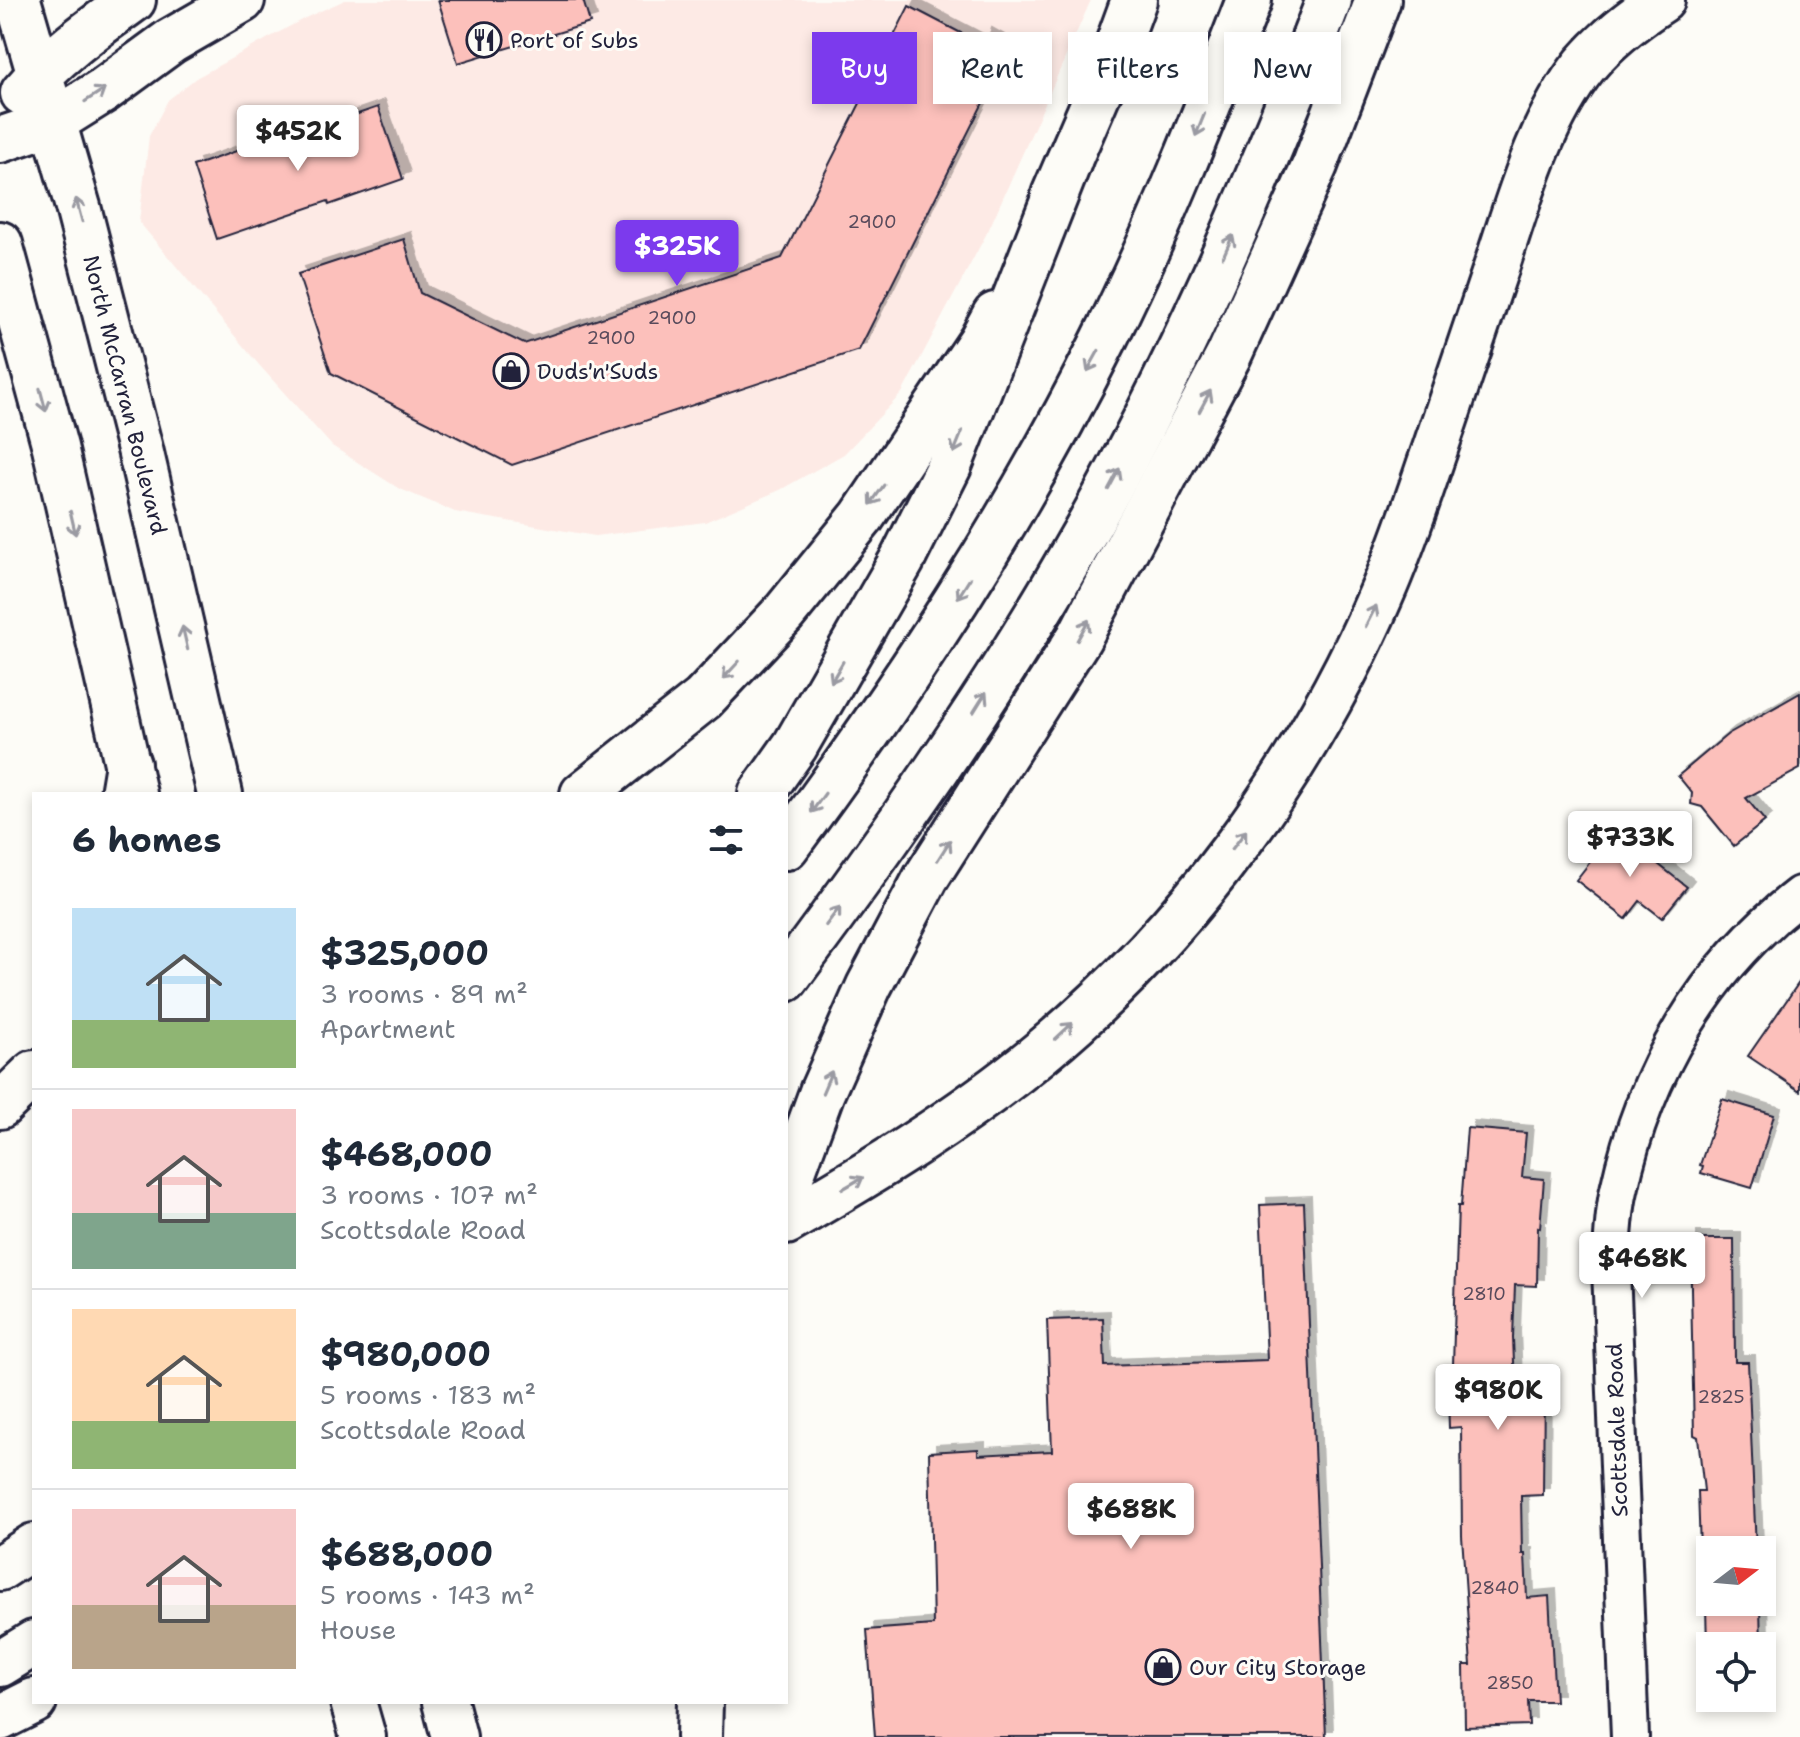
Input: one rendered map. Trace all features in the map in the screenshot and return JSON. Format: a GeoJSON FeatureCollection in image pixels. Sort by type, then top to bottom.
{"type":"FeatureCollection","features":[{"type":"Feature","properties":{"kind":"main road","name":"North McCarran Boulevard"},"geometry":{"type":"LineString","coordinates":[[18,0],[78,207],[140,449],[220,792]]}},
{"type":"Feature","properties":{"kind":"main road"},"geometry":{"type":"LineString","coordinates":[[0,119],[39,73],[133,0]]}},
{"type":"Feature","properties":{"kind":"main road"},"geometry":{"type":"LineString","coordinates":[[0,140],[53,122],[104,90],[171,41],[242,0]]}},
{"type":"Feature","properties":{"kind":"main road"},"geometry":{"type":"LineString","coordinates":[[762,792],[795,746],[902,560],[949,466],[1134,0]]}},
{"type":"Feature","properties":{"kind":"main road"},"geometry":{"type":"LineString","coordinates":[[788,844],[915,665],[976,569],[1036,465],[1104,340],[1144,254],[1249,0]]}},
{"type":"Feature","properties":{"kind":"main road"},"geometry":{"type":"LineString","coordinates":[[788,976],[894,832],[963,730],[1072,556],[1166,381],[1246,207],[1329,0]]}},
{"type":"Feature","properties":{"kind":"main road"},"geometry":{"type":"LineString","coordinates":[[792,1172],[822,1092],[869,986],[926,878],[1079,638],[1229,355],[1315,165],[1378,0]]}},
{"type":"Feature","properties":{"kind":"main road"},"geometry":{"type":"LineString","coordinates":[[788,1221],[892,1160],[963,1112],[1041,1053],[1166,933],[1268,802],[1318,720],[1381,596],[1417,502],[1519,198],[1551,121],[1585,66],[1627,23],[1662,0]]}},
{"type":"Feature","properties":{"kind":"main road"},"geometry":{"type":"LineString","coordinates":[[586,792],[703,699],[784,613],[862,517],[981,341],[1023,262],[1069,161]]}},
{"type":"Feature","properties":{"kind":"main road"},"geometry":{"type":"LineString","coordinates":[[0,244],[55,447],[128,784]]}},
{"type":"Feature","properties":{"kind":"main road"},"geometry":{"type":"LineString","coordinates":[[0,311],[28,343]]}},
{"type":"Feature","properties":{"kind":"main road"},"geometry":{"type":"LineString","coordinates":[[0,1107],[32,1075]]}},
{"type":"Feature","properties":{"kind":"main road"},"geometry":{"type":"LineString","coordinates":[[0,1107],[32,1093]]}},
{"type":"Feature","properties":{"kind":"main road"},"geometry":{"type":"LineString","coordinates":[[0,1568],[32,1547]]}},
{"type":"Feature","properties":{"kind":"main road"},"geometry":{"type":"LineString","coordinates":[[0,1664],[32,1644]]}},
{"type":"Feature","properties":{"kind":"main road"},"geometry":{"type":"LineString","coordinates":[[0,1718],[32,1702]]}},
{"type":"Feature","properties":{"kind":"main road"},"geometry":{"type":"LineString","coordinates":[[354,1704],[363,1737]]}},
{"type":"Feature","properties":{"kind":"main road"},"geometry":{"type":"LineString","coordinates":[[446,1704],[454,1737]]}},
{"type":"Feature","properties":{"kind":"main road"},"geometry":{"type":"LineString","coordinates":[[699,1737],[700,1704]]}},
{"type":"Feature","properties":{"kind":"street","name":"Scottsdale Road"},"geometry":{"type":"LineString","coordinates":[[1630,1737],[1611,1269],[1618,1192],[1635,1130],[1657,1073],[1689,1015],[1727,963],[1775,914],[1800,895]]}},
{"type":"Feature","properties":{"kind":"shaded area"},"geometry":{"type":"Polygon","coordinates":[[[345,0],[1091,0],[1077,32],[1068,32],[1068,52],[1052,88],[1052,32],[933,32],[933,104],[1045,104],[989,229],[902,393],[844,454],[780,490],[705,522],[595,536],[455,512],[398,488],[332,446],[139,222],[149,136],[168,100],[196,78],[305,18],[345,0]]]}},
{"type":"Feature","properties":{"kind":"building"},"geometry":{"type":"Polygon","coordinates":[[[438,0],[583,0],[590,23],[458,63],[438,0]]]}},
{"type":"Feature","properties":{"kind":"building"},"geometry":{"type":"Polygon","coordinates":[[[909,6],[959,32],[933,32],[933,104],[982,104],[859,350],[512,465],[331,373],[298,274],[404,239],[420,293],[524,344],[782,258],[860,104],[917,104],[917,32],[896,32],[909,6]]]}},
{"type":"Feature","properties":{"kind":"building"},"geometry":{"type":"Polygon","coordinates":[[[378,107],[403,179],[217,239],[193,166],[378,107]]]}},
{"type":"Feature","properties":{"kind":"building"},"geometry":{"type":"Polygon","coordinates":[[[1800,693],[1800,769],[1746,798],[1765,821],[1734,846],[1702,807],[1691,804],[1692,793],[1678,776],[1728,734],[1800,693]]]}},
{"type":"Feature","properties":{"kind":"building"},"geometry":{"type":"Polygon","coordinates":[[[1615,830],[1687,887],[1662,918],[1640,901],[1626,919],[1576,880],[1615,830]]]}},
{"type":"Feature","properties":{"kind":"building"},"geometry":{"type":"Polygon","coordinates":[[[1800,981],[1800,1091],[1748,1056],[1800,981]]]}},
{"type":"Feature","properties":{"kind":"building"},"geometry":{"type":"Polygon","coordinates":[[[1722,1099],[1774,1115],[1752,1188],[1701,1173],[1703,1166],[1700,1165],[1722,1099]]]}},
{"type":"Feature","properties":{"kind":"building"},"geometry":{"type":"Polygon","coordinates":[[[1467,1128],[1526,1133],[1522,1177],[1544,1179],[1538,1227],[1537,1286],[1515,1285],[1513,1338],[1515,1385],[1544,1385],[1543,1495],[1521,1496],[1522,1554],[1525,1554],[1527,1598],[1549,1596],[1555,1701],[1528,1701],[1529,1725],[1465,1727],[1464,1665],[1471,1665],[1462,1536],[1461,1427],[1449,1428],[1447,1365],[1453,1365],[1458,1206],[1461,1206],[1467,1128]]]}},
{"type":"Feature","properties":{"kind":"building"},"geometry":{"type":"Polygon","coordinates":[[[1304,1203],[1326,1737],[875,1737],[867,1630],[933,1625],[929,1452],[978,1449],[978,1455],[1052,1451],[1047,1320],[1103,1318],[1105,1366],[1267,1360],[1260,1205],[1304,1203]]]}},
{"type":"Feature","properties":{"kind":"building"},"geometry":{"type":"Polygon","coordinates":[[[1690,1239],[1734,1239],[1735,1362],[1748,1362],[1755,1536],[1700,1536],[1698,1491],[1704,1491],[1698,1437],[1694,1435],[1690,1239]]]}},
{"type":"Feature","properties":{"kind":"building"},"geometry":{"type":"Polygon","coordinates":[[[1706,1616],[1760,1616],[1761,1632],[1707,1632],[1706,1616]]]}},
{"type":"Feature","properties":{"kind":"place","name":"Port of Subs"},"geometry":{"type":"Point","coordinates":[484,40]}},
{"type":"Feature","properties":{"kind":"place","name":"Duds'n'Suds"},"geometry":{"type":"Point","coordinates":[511,371]}},
{"type":"Feature","properties":{"kind":"place","name":"Our City Storage"},"geometry":{"type":"Point","coordinates":[1163,1667]}}]}
